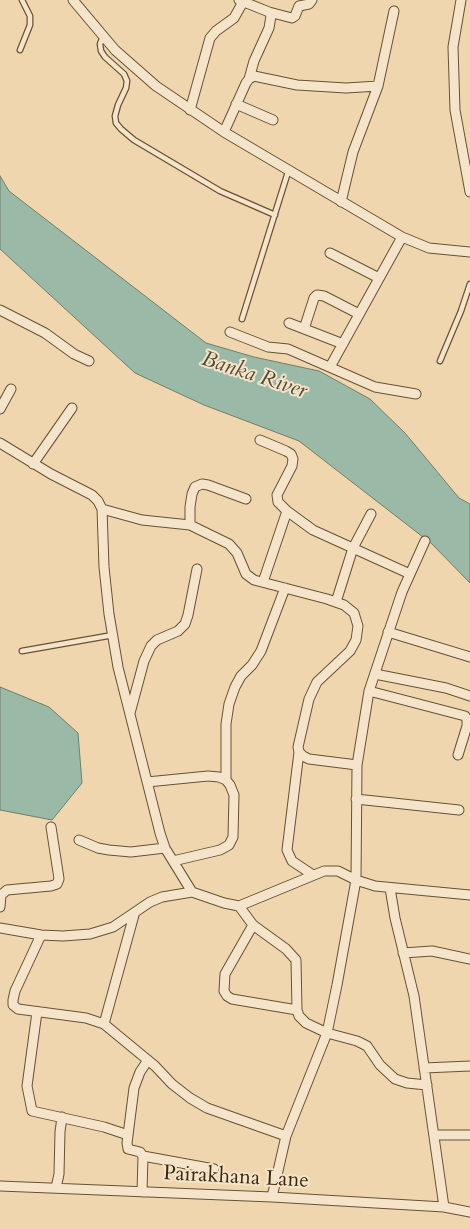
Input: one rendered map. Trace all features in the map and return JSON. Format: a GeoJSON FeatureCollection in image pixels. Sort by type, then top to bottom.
{"type":"FeatureCollection","features":[{"type":"Feature","properties":{"kind":"street"},"geometry":{"type":"LineString","coordinates":[[73,0],[115,50],[156,86],[224,132],[288,172],[402,238],[429,248],[470,252]]}},
{"type":"Feature","properties":{"kind":"street"},"geometry":{"type":"LineString","coordinates":[[190,110],[210,38],[216,31],[234,18],[241,1],[269,12],[292,18],[295,16],[299,6],[307,5],[312,0]]}},
{"type":"Feature","properties":{"kind":"street"},"geometry":{"type":"LineString","coordinates":[[461,0],[453,47],[455,110],[470,192]]}},
{"type":"Feature","properties":{"kind":"street"},"geometry":{"type":"LineString","coordinates":[[341,202],[353,152],[378,86],[394,11]]}},
{"type":"Feature","properties":{"kind":"street"},"geometry":{"type":"LineString","coordinates":[[224,132],[249,79],[254,61],[271,22],[269,12]]}},
{"type":"Feature","properties":{"kind":"street"},"geometry":{"type":"LineString","coordinates":[[249,79],[254,76],[277,82],[320,87],[378,86]]}},
{"type":"Feature","properties":{"kind":"street"},"geometry":{"type":"LineString","coordinates":[[236,104],[273,120]]}},
{"type":"Feature","properties":{"kind":"street"},"geometry":{"type":"LineString","coordinates":[[330,366],[402,238]]}},
{"type":"Feature","properties":{"kind":"street"},"geometry":{"type":"LineString","coordinates":[[330,253],[379,278]]}},
{"type":"Feature","properties":{"kind":"street"},"geometry":{"type":"LineString","coordinates":[[304,329],[314,298],[317,295],[324,296],[359,314]]}},
{"type":"Feature","properties":{"kind":"street"},"geometry":{"type":"LineString","coordinates":[[0,310],[46,333],[74,354],[89,361]]}},
{"type":"Feature","properties":{"kind":"street"},"geometry":{"type":"LineString","coordinates":[[289,323],[343,344]]}},
{"type":"Feature","properties":{"kind":"street"},"geometry":{"type":"LineString","coordinates":[[230,332],[268,347],[288,349],[375,386],[416,394]]}},
{"type":"Feature","properties":{"kind":"street"},"geometry":{"type":"LineString","coordinates":[[0,409],[11,389]]}},
{"type":"Feature","properties":{"kind":"street"},"geometry":{"type":"LineString","coordinates":[[33,464],[72,408]]}},
{"type":"Feature","properties":{"kind":"street"},"geometry":{"type":"LineString","coordinates":[[260,440],[286,451],[294,459],[277,495],[278,502],[287,511],[313,530],[410,574]]}},
{"type":"Feature","properties":{"kind":"street"},"geometry":{"type":"LineString","coordinates":[[0,443],[33,464],[92,495],[102,509],[104,567],[118,667],[160,833],[165,848],[192,892]]}},
{"type":"Feature","properties":{"kind":"street"},"geometry":{"type":"LineString","coordinates":[[190,525],[190,507],[194,487],[202,484],[208,485],[246,499]]}},
{"type":"Feature","properties":{"kind":"street"},"geometry":{"type":"LineString","coordinates":[[102,509],[158,523],[190,525],[229,544],[236,553],[246,574],[254,580],[336,602],[344,605],[354,613],[358,626],[356,640],[350,651],[317,682],[309,700],[299,740],[287,850],[292,861],[313,875]]}},
{"type":"Feature","properties":{"kind":"street"},"geometry":{"type":"LineString","coordinates":[[263,582],[287,511]]}},
{"type":"Feature","properties":{"kind":"street"},"geometry":{"type":"LineString","coordinates":[[336,602],[353,548],[371,514]]}},
{"type":"Feature","properties":{"kind":"street"},"geometry":{"type":"LineString","coordinates":[[272,1197],[286,1136],[327,1033],[337,985],[356,880],[357,765],[369,691],[402,592],[425,542]]}},
{"type":"Feature","properties":{"kind":"street"},"geometry":{"type":"LineString","coordinates":[[130,713],[150,646],[157,640],[178,631],[185,624],[197,569]]}},
{"type":"Feature","properties":{"kind":"street"},"geometry":{"type":"LineString","coordinates":[[173,861],[220,850],[229,845],[233,837],[234,795],[226,780],[226,724],[229,704],[241,676],[252,665],[261,651],[285,588]]}},
{"type":"Feature","properties":{"kind":"street"},"geometry":{"type":"LineString","coordinates":[[388,632],[470,657]]}},
{"type":"Feature","properties":{"kind":"street"},"geometry":{"type":"LineString","coordinates":[[375,674],[446,688],[470,696]]}},
{"type":"Feature","properties":{"kind":"street"},"geometry":{"type":"LineString","coordinates":[[369,691],[465,716],[467,726],[458,755]]}},
{"type":"Feature","properties":{"kind":"street"},"geometry":{"type":"LineString","coordinates":[[299,752],[309,759],[357,765]]}},
{"type":"Feature","properties":{"kind":"street"},"geometry":{"type":"LineString","coordinates":[[147,782],[208,776],[226,780]]}},
{"type":"Feature","properties":{"kind":"street"},"geometry":{"type":"LineString","coordinates":[[356,799],[459,810]]}},
{"type":"Feature","properties":{"kind":"street"},"geometry":{"type":"LineString","coordinates":[[0,907],[1,895],[7,890],[57,884],[59,879],[51,827]]}},
{"type":"Feature","properties":{"kind":"street"},"geometry":{"type":"LineString","coordinates":[[79,840],[98,848],[109,850],[131,852],[165,848]]}},
{"type":"Feature","properties":{"kind":"street"},"geometry":{"type":"LineString","coordinates":[[0,928],[41,935],[90,934],[113,927],[134,915],[150,902],[162,897],[192,892],[239,906],[324,871],[338,871],[356,880],[375,886],[470,895]]}},
{"type":"Feature","properties":{"kind":"street"},"geometry":{"type":"LineString","coordinates":[[390,888],[394,918],[414,996],[444,1207]]}},
{"type":"Feature","properties":{"kind":"street"},"geometry":{"type":"LineString","coordinates":[[239,906],[252,925],[286,949],[296,960],[297,1010],[306,1023],[327,1033],[357,1041],[367,1046],[380,1065],[395,1079],[407,1083],[427,1085]]}},
{"type":"Feature","properties":{"kind":"street"},"geometry":{"type":"LineString","coordinates":[[104,1024],[134,915]]}},
{"type":"Feature","properties":{"kind":"street"},"geometry":{"type":"LineString","coordinates":[[252,925],[225,974],[224,991],[232,999],[297,1010]]}},
{"type":"Feature","properties":{"kind":"street"},"geometry":{"type":"LineString","coordinates":[[41,935],[13,1000],[13,1005],[18,1009],[86,1018],[104,1024],[190,1098],[207,1108],[286,1136]]}},
{"type":"Feature","properties":{"kind":"street"},"geometry":{"type":"LineString","coordinates":[[403,953],[432,951],[470,959]]}},
{"type":"Feature","properties":{"kind":"street"},"geometry":{"type":"LineString","coordinates":[[37,1012],[27,1086],[31,1109],[35,1112],[62,1116],[128,1135]]}},
{"type":"Feature","properties":{"kind":"street"},"geometry":{"type":"LineString","coordinates":[[148,1060],[140,1072],[134,1088],[128,1149],[140,1152],[143,1156],[214,1169]]}},
{"type":"Feature","properties":{"kind":"street"},"geometry":{"type":"LineString","coordinates":[[424,1068],[470,1066]]}},
{"type":"Feature","properties":{"kind":"street"},"geometry":{"type":"LineString","coordinates":[[56,1188],[59,1174],[62,1116]]}},
{"type":"Feature","properties":{"kind":"street"},"geometry":{"type":"LineString","coordinates":[[434,1135],[470,1135]]}},
{"type":"Feature","properties":{"kind":"street"},"geometry":{"type":"LineString","coordinates":[[142,1192],[143,1156]]}},
{"type":"Feature","properties":{"kind":"street","name":"Pairakhana Lane"},"geometry":{"type":"LineString","coordinates":[[0,1186],[272,1197],[444,1207],[470,1212]]}},
{"type":"Feature","properties":{"kind":"lane"},"geometry":{"type":"LineString","coordinates":[[20,50],[30,24],[30,16],[22,0]]}},
{"type":"Feature","properties":{"kind":"lane"},"geometry":{"type":"LineString","coordinates":[[103,36],[100,44],[101,51],[124,74],[127,81],[115,116],[116,123],[121,130],[134,140],[220,191],[275,214]]}},
{"type":"Feature","properties":{"kind":"lane"},"geometry":{"type":"LineString","coordinates":[[242,319],[288,172]]}},
{"type":"Feature","properties":{"kind":"lane"},"geometry":{"type":"LineString","coordinates":[[440,361],[470,284]]}},
{"type":"Feature","properties":{"kind":"lane"},"geometry":{"type":"LineString","coordinates":[[22,651],[113,635]]}},
{"type":"Feature","properties":{"kind":"water","name":"Banka River"},"geometry":{"type":"Polygon","coordinates":[[[0,176],[9,191],[206,343],[254,357],[319,371],[370,399],[405,433],[459,498],[470,504],[470,583],[432,544],[299,441],[204,405],[135,373],[0,249],[0,176]]]}},
{"type":"Feature","properties":{"kind":"water"},"geometry":{"type":"Polygon","coordinates":[[[0,687],[49,707],[78,733],[82,783],[52,820],[0,810],[0,687]]]}}]}
